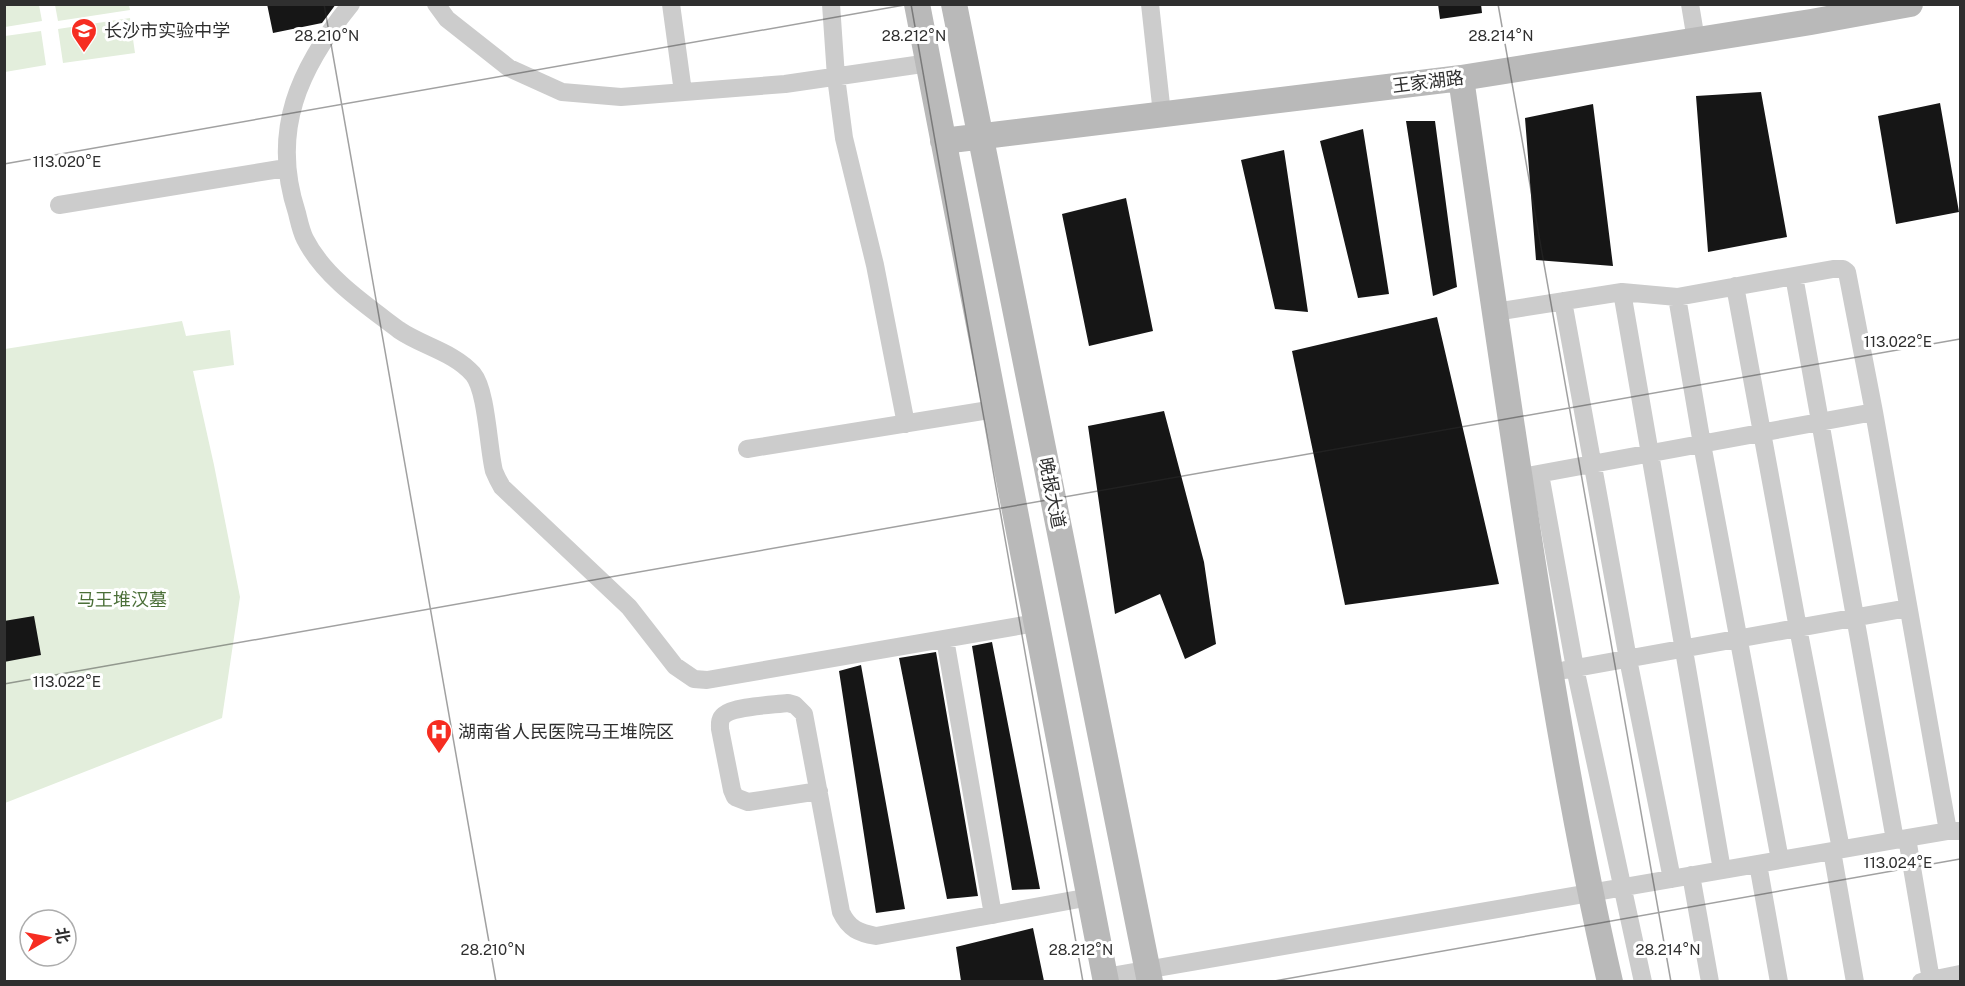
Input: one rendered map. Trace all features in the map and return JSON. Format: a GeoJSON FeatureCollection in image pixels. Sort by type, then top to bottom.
{"type":"FeatureCollection","features":[{"type":"Feature","properties":{"kind":"main road"},"geometry":{"type":"LineString","coordinates":[[916,4],[1105,979]]}},
{"type":"Feature","properties":{"kind":"main road","name":"晚报大道"},"geometry":{"type":"LineString","coordinates":[[954,4],[1149,976]]}},
{"type":"Feature","properties":{"kind":"main road","name":"王家湖路"},"geometry":{"type":"LineString","coordinates":[[943,141],[1461,78],[1809,13],[1910,4]]}},
{"type":"Feature","properties":{"kind":"main road"},"geometry":{"type":"LineString","coordinates":[[1461,78],[1495,312],[1529,476],[1550,673],[1590,893],[1610,981]]}},
{"type":"Feature","properties":{"kind":"street"},"geometry":{"type":"LineString","coordinates":[[351,4],[326,35],[289,116],[285,142],[286,168],[292,198],[305,238],[321,262],[341,284],[401,331],[461,362],[475,376],[481,395],[495,472],[502,487],[521,508],[629,607],[675,666],[694,679],[707,680],[1036,623]]}},
{"type":"Feature","properties":{"kind":"street"},"geometry":{"type":"LineString","coordinates":[[436,4],[447,19],[509,68],[562,92],[621,97],[785,84],[929,63]]}},
{"type":"Feature","properties":{"kind":"street"},"geometry":{"type":"LineString","coordinates":[[671,4],[683,92]]}},
{"type":"Feature","properties":{"kind":"street"},"geometry":{"type":"LineString","coordinates":[[831,4],[836,77],[844,138],[876,265],[906,424]]}},
{"type":"Feature","properties":{"kind":"street"},"geometry":{"type":"LineString","coordinates":[[1150,4],[1162,114]]}},
{"type":"Feature","properties":{"kind":"street"},"geometry":{"type":"LineString","coordinates":[[1690,4],[1694,28]]}},
{"type":"Feature","properties":{"kind":"street"},"geometry":{"type":"LineString","coordinates":[[60,206],[286,168]]}},
{"type":"Feature","properties":{"kind":"street"},"geometry":{"type":"LineString","coordinates":[[1105,979],[1149,976],[1622,887],[1954,831],[1908,608],[1847,272],[1839,268],[1677,297],[1622,292],[1495,312]]}},
{"type":"Feature","properties":{"kind":"street"},"geometry":{"type":"LineString","coordinates":[[1794,276],[1855,617],[1901,839],[1940,979]]}},
{"type":"Feature","properties":{"kind":"street"},"geometry":{"type":"LineString","coordinates":[[1735,286],[1836,850],[1855,981]]}},
{"type":"Feature","properties":{"kind":"street"},"geometry":{"type":"LineString","coordinates":[[1622,292],[1722,870]]}},
{"type":"Feature","properties":{"kind":"street"},"geometry":{"type":"LineString","coordinates":[[1677,297],[1702,444],[1780,860]]}},
{"type":"Feature","properties":{"kind":"street"},"geometry":{"type":"LineString","coordinates":[[1563,301],[1628,659],[1672,879]]}},
{"type":"Feature","properties":{"kind":"street"},"geometry":{"type":"LineString","coordinates":[[747,450],[995,409]]}},
{"type":"Feature","properties":{"kind":"street"},"geometry":{"type":"LineString","coordinates":[[1642,981],[1575,668],[1529,476],[1874,412]]}},
{"type":"Feature","properties":{"kind":"street"},"geometry":{"type":"LineString","coordinates":[[1550,673],[1908,608]]}},
{"type":"Feature","properties":{"kind":"street"},"geometry":{"type":"LineString","coordinates":[[945,639],[993,915]]}},
{"type":"Feature","properties":{"kind":"street"},"geometry":{"type":"LineString","coordinates":[[819,791],[748,802],[735,797],[722,739],[721,719],[725,714],[734,711],[788,703],[795,705],[804,714],[819,791],[841,912],[845,921],[853,929],[876,936],[1090,897]]}},
{"type":"Feature","properties":{"kind":"street"},"geometry":{"type":"LineString","coordinates":[[1758,864],[1779,981]]}},
{"type":"Feature","properties":{"kind":"street"},"geometry":{"type":"LineString","coordinates":[[1691,875],[1710,981]]}},
{"type":"Feature","properties":{"kind":"green space"},"geometry":{"type":"Polygon","coordinates":[[[5,4],[39,5],[42,21],[5,27],[5,4]]]}},
{"type":"Feature","properties":{"kind":"green space"},"geometry":{"type":"Polygon","coordinates":[[[55,5],[129,5],[130,10],[58,21],[55,5]]]}},
{"type":"Feature","properties":{"kind":"green space"},"geometry":{"type":"Polygon","coordinates":[[[130,18],[135,53],[63,63],[58,29],[130,18]]]}},
{"type":"Feature","properties":{"kind":"green space"},"geometry":{"type":"Polygon","coordinates":[[[41,31],[46,65],[5,72],[5,36],[41,31]]]}},
{"type":"Feature","properties":{"kind":"green space","name":"马王堆汉墓"},"geometry":{"type":"Polygon","coordinates":[[[182,321],[186,336],[230,330],[234,365],[193,371],[240,597],[222,718],[5,803],[5,349],[182,321]]]}},
{"type":"Feature","properties":{"kind":"building"},"geometry":{"type":"Polygon","coordinates":[[[267,4],[336,4],[322,23],[273,33],[267,4]]]}},
{"type":"Feature","properties":{"kind":"building"},"geometry":{"type":"Polygon","coordinates":[[[1438,4],[1481,4],[1482,13],[1440,19],[1438,4]]]}},
{"type":"Feature","properties":{"kind":"building"},"geometry":{"type":"Polygon","coordinates":[[[1761,92],[1787,237],[1708,252],[1696,96],[1761,92]]]}},
{"type":"Feature","properties":{"kind":"building"},"geometry":{"type":"Polygon","coordinates":[[[1940,103],[1959,212],[1896,224],[1878,116],[1940,103]]]}},
{"type":"Feature","properties":{"kind":"building"},"geometry":{"type":"Polygon","coordinates":[[[1593,104],[1613,266],[1536,260],[1525,118],[1593,104]]]}},
{"type":"Feature","properties":{"kind":"building"},"geometry":{"type":"Polygon","coordinates":[[[1406,121],[1435,121],[1457,287],[1433,296],[1406,121]]]}},
{"type":"Feature","properties":{"kind":"building"},"geometry":{"type":"Polygon","coordinates":[[[1363,129],[1389,294],[1358,298],[1320,141],[1363,129]]]}},
{"type":"Feature","properties":{"kind":"building"},"geometry":{"type":"Polygon","coordinates":[[[1284,150],[1308,312],[1275,309],[1241,160],[1284,150]]]}},
{"type":"Feature","properties":{"kind":"building"},"geometry":{"type":"Polygon","coordinates":[[[1126,198],[1153,331],[1089,346],[1062,214],[1126,198]]]}},
{"type":"Feature","properties":{"kind":"building"},"geometry":{"type":"Polygon","coordinates":[[[1437,317],[1499,584],[1345,605],[1292,351],[1437,317]]]}},
{"type":"Feature","properties":{"kind":"building"},"geometry":{"type":"Polygon","coordinates":[[[1164,411],[1204,562],[1216,644],[1185,659],[1160,594],[1115,614],[1088,426],[1164,411]]]}},
{"type":"Feature","properties":{"kind":"building"},"geometry":{"type":"Polygon","coordinates":[[[34,616],[41,655],[4,662],[4,621],[34,616]]]}},
{"type":"Feature","properties":{"kind":"building"},"geometry":{"type":"Polygon","coordinates":[[[992,642],[1040,889],[1012,890],[972,646],[992,642]]]}},
{"type":"Feature","properties":{"kind":"building"},"geometry":{"type":"Polygon","coordinates":[[[936,652],[978,896],[947,899],[899,658],[936,652]]]}},
{"type":"Feature","properties":{"kind":"building"},"geometry":{"type":"Polygon","coordinates":[[[861,665],[905,909],[876,913],[839,671],[861,665]]]}},
{"type":"Feature","properties":{"kind":"building"},"geometry":{"type":"Polygon","coordinates":[[[1033,928],[1044,981],[961,981],[956,947],[1033,928]]]}},
{"type":"Feature","properties":{"kind":"place","name":"长沙市实验中学"},"geometry":{"type":"Point","coordinates":[84,54]}},
{"type":"Feature","properties":{"kind":"place","name":"湖南省人民医院马王堆院区"},"geometry":{"type":"Point","coordinates":[439,755]}}]}
